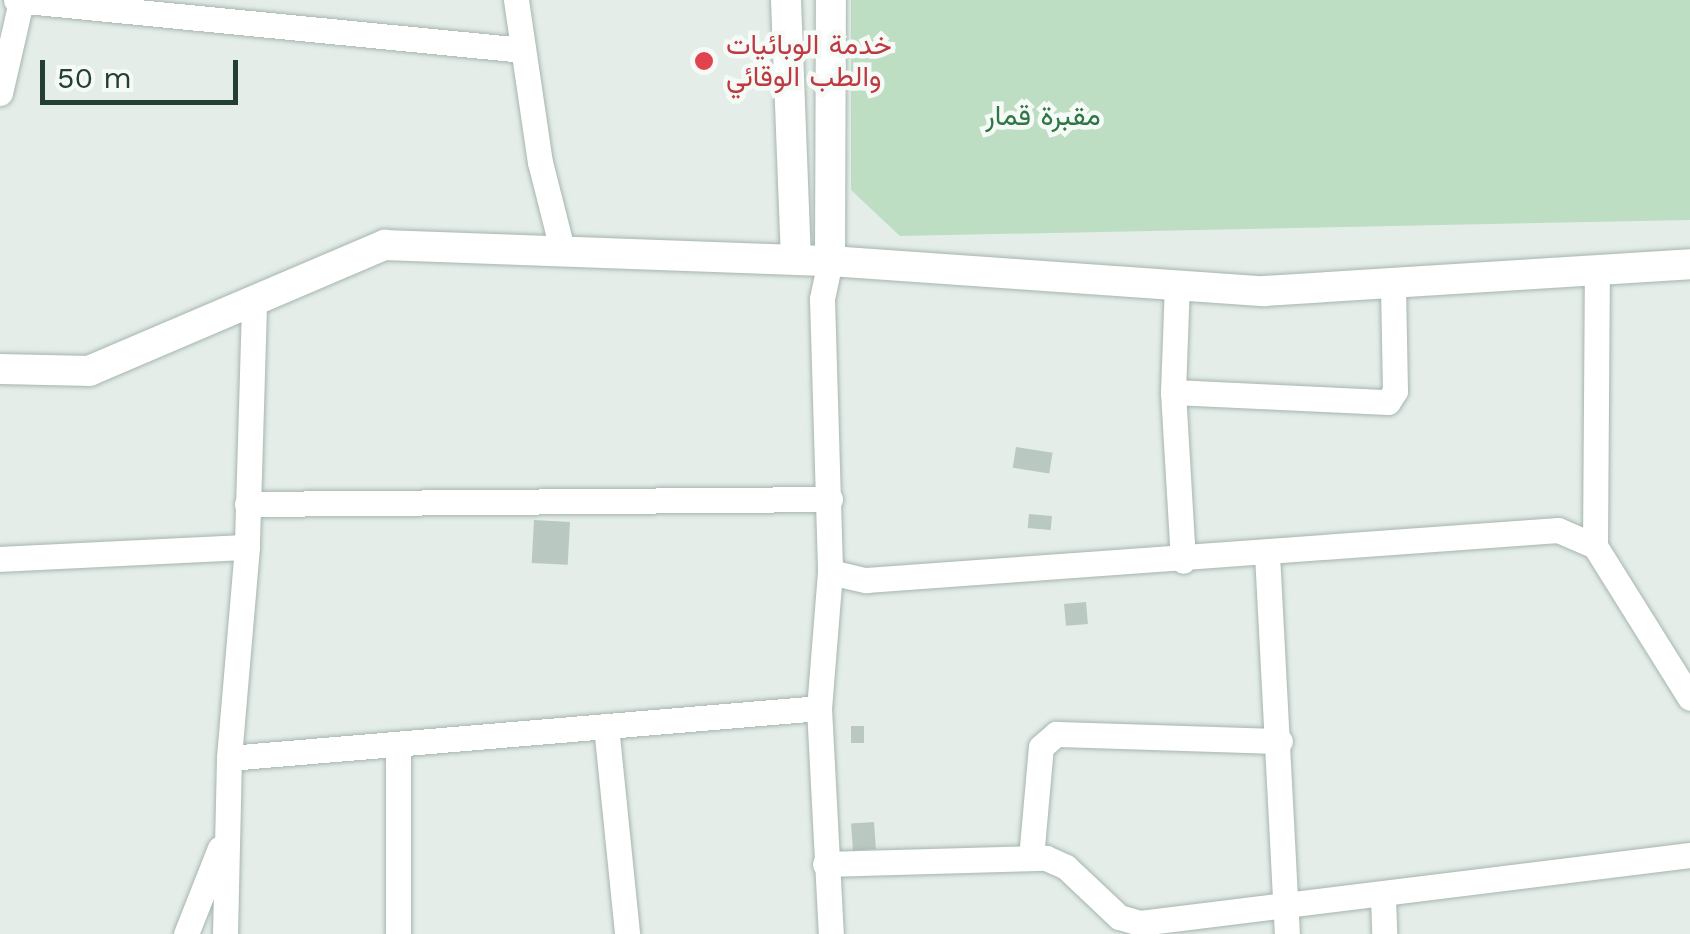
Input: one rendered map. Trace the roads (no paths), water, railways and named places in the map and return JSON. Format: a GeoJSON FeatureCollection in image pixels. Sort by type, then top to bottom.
{"type":"FeatureCollection","features":[{"type":"Feature","properties":{"kind":"street"},"geometry":{"type":"LineString","coordinates":[[0,93],[18,0],[522,50]]}},
{"type":"Feature","properties":{"kind":"street"},"geometry":{"type":"LineString","coordinates":[[516,0],[522,50],[562,249]]}},
{"type":"Feature","properties":{"kind":"street"},"geometry":{"type":"LineString","coordinates":[[786,0],[796,260],[822,299]]}},
{"type":"Feature","properties":{"kind":"street"},"geometry":{"type":"LineString","coordinates":[[831,0],[830,261],[822,299],[830,572],[819,708],[831,934]]}},
{"type":"Feature","properties":{"kind":"street"},"geometry":{"type":"LineString","coordinates":[[0,369],[89,371],[254,306],[385,246],[830,261],[1264,291],[1690,264]]}},
{"type":"Feature","properties":{"kind":"street"},"geometry":{"type":"LineString","coordinates":[[1597,272],[1596,546],[1690,698]]}},
{"type":"Feature","properties":{"kind":"street"},"geometry":{"type":"LineString","coordinates":[[1176,283],[1173,392],[1183,562]]}},
{"type":"Feature","properties":{"kind":"street"},"geometry":{"type":"LineString","coordinates":[[1173,392],[1388,402],[1396,391],[1393,284]]}},
{"type":"Feature","properties":{"kind":"street"},"geometry":{"type":"LineString","coordinates":[[225,934],[229,758],[247,547],[254,306]]}},
{"type":"Feature","properties":{"kind":"street"},"geometry":{"type":"LineString","coordinates":[[247,504],[830,499]]}},
{"type":"Feature","properties":{"kind":"street"},"geometry":{"type":"LineString","coordinates":[[830,572],[866,580],[1183,562],[1527,529],[1558,530],[1596,546]]}},
{"type":"Feature","properties":{"kind":"street"},"geometry":{"type":"LineString","coordinates":[[0,559],[247,547]]}},
{"type":"Feature","properties":{"kind":"street"},"geometry":{"type":"LineString","coordinates":[[1268,554],[1286,922]]}},
{"type":"Feature","properties":{"kind":"street"},"geometry":{"type":"LineString","coordinates":[[229,758],[819,708]]}},
{"type":"Feature","properties":{"kind":"street"},"geometry":{"type":"LineString","coordinates":[[606,726],[626,934]]}},
{"type":"Feature","properties":{"kind":"street"},"geometry":{"type":"LineString","coordinates":[[1031,858],[1041,747],[1056,734],[1280,740]]}},
{"type":"Feature","properties":{"kind":"street"},"geometry":{"type":"LineString","coordinates":[[398,744],[398,934]]}},
{"type":"Feature","properties":{"kind":"street"},"geometry":{"type":"LineString","coordinates":[[186,934],[227,830]]}},
{"type":"Feature","properties":{"kind":"street"},"geometry":{"type":"LineString","coordinates":[[825,864],[1031,858],[1058,861],[1129,922],[1286,922],[1383,897],[1690,855]]}},
{"type":"Feature","properties":{"kind":"street"},"geometry":{"type":"LineString","coordinates":[[1383,897],[1384,934]]}},
{"type":"Feature","properties":{"kind":"place","name":"خدمة الوبائيات والطب الوقائي"},"geometry":{"type":"Point","coordinates":[704,61]}},
{"type":"Feature","properties":{"kind":"park label","name":"مقبرة قمار"},"geometry":{"type":"Point","coordinates":[1043,116]}}]}
